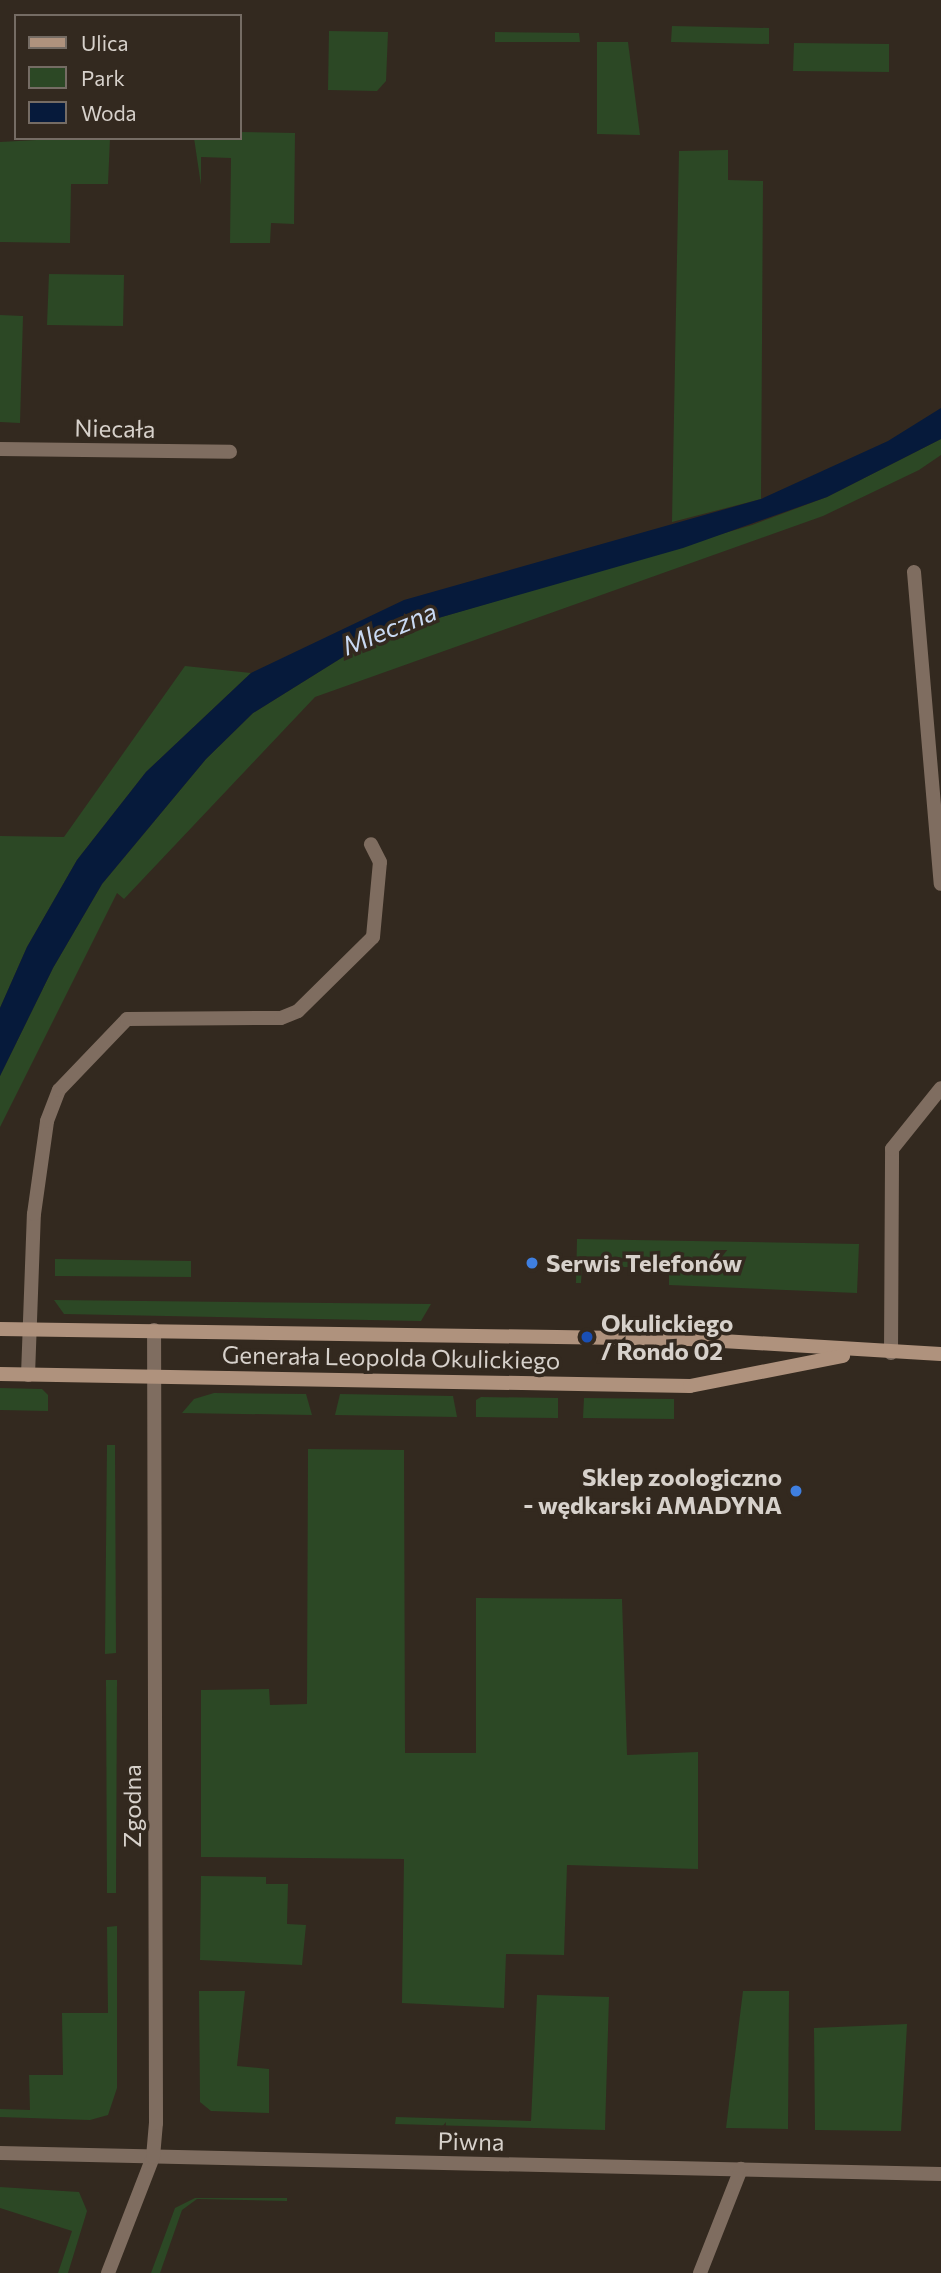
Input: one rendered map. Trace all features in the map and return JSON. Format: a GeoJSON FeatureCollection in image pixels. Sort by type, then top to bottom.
{"type":"FeatureCollection","features":[{"type":"Feature","properties":{"kind":"main road","name":"Generała Leopolda Okulickiego"},"geometry":{"type":"LineString","coordinates":[[0,1329],[689,1339],[862,1353],[941,1354]]}},
{"type":"Feature","properties":{"kind":"main road","name":"Generała Leopolda Okulickiego"},"geometry":{"type":"LineString","coordinates":[[0,1374],[690,1386],[862,1353]]}},
{"type":"Feature","properties":{"kind":"street","name":"Niecała"},"geometry":{"type":"LineString","coordinates":[[0,449],[230,452]]}},
{"type":"Feature","properties":{"kind":"street"},"geometry":{"type":"LineString","coordinates":[[914,572],[941,884]]}},
{"type":"Feature","properties":{"kind":"street"},"geometry":{"type":"LineString","coordinates":[[28,1374],[34,1214],[47,1121],[59,1090],[127,1019],[281,1018],[298,1011],[373,937],[380,862],[371,844]]}},
{"type":"Feature","properties":{"kind":"street"},"geometry":{"type":"LineString","coordinates":[[891,1353],[892,1149],[941,1088]]}},
{"type":"Feature","properties":{"kind":"street","name":"Zgodna"},"geometry":{"type":"LineString","coordinates":[[108,2273],[153,2157],[154,1330]]}},
{"type":"Feature","properties":{"kind":"street","name":"Piwna"},"geometry":{"type":"LineString","coordinates":[[0,2153],[941,2174]]}},
{"type":"Feature","properties":{"kind":"street"},"geometry":{"type":"LineString","coordinates":[[700,2273],[741,2169]]}},
{"type":"Feature","properties":{"kind":"green space"},"geometry":{"type":"Polygon","coordinates":[[[672,26],[769,28],[769,44],[671,42],[672,26]]]}},
{"type":"Feature","properties":{"kind":"green space"},"geometry":{"type":"Polygon","coordinates":[[[329,31],[388,32],[386,81],[377,91],[328,90],[329,31]]]}},
{"type":"Feature","properties":{"kind":"green space"},"geometry":{"type":"Polygon","coordinates":[[[495,32],[579,33],[580,42],[495,42],[495,32]]]}},
{"type":"Feature","properties":{"kind":"green space"},"geometry":{"type":"Polygon","coordinates":[[[597,42],[628,42],[640,135],[597,134],[597,42]]]}},
{"type":"Feature","properties":{"kind":"green space"},"geometry":{"type":"Polygon","coordinates":[[[794,43],[889,44],[889,72],[793,71],[794,43]]]}},
{"type":"Feature","properties":{"kind":"green space"},"geometry":{"type":"Polygon","coordinates":[[[242,132],[295,133],[294,224],[271,223],[270,243],[230,243],[231,158],[201,157],[201,185],[194,140],[242,140],[242,132]]]}},
{"type":"Feature","properties":{"kind":"green space"},"geometry":{"type":"Polygon","coordinates":[[[110,140],[108,184],[71,184],[70,243],[0,242],[0,142],[110,140]]]}},
{"type":"Feature","properties":{"kind":"green space"},"geometry":{"type":"Polygon","coordinates":[[[728,150],[728,180],[763,181],[761,499],[672,522],[679,151],[728,150]]]}},
{"type":"Feature","properties":{"kind":"green space"},"geometry":{"type":"Polygon","coordinates":[[[49,274],[124,275],[123,326],[47,325],[49,274]]]}},
{"type":"Feature","properties":{"kind":"green space"},"geometry":{"type":"Polygon","coordinates":[[[0,315],[23,316],[20,423],[0,422],[0,315]]]}},
{"type":"Feature","properties":{"kind":"green space"},"geometry":{"type":"Polygon","coordinates":[[[941,439],[941,455],[919,470],[823,516],[315,697],[124,899],[117,893],[0,1127],[0,1076],[53,968],[102,884],[206,759],[253,713],[351,652],[428,621],[752,525],[827,497],[941,439]]]}},
{"type":"Feature","properties":{"kind":"green space"},"geometry":{"type":"Polygon","coordinates":[[[185,666],[251,673],[146,772],[77,860],[27,947],[0,1008],[0,836],[64,837],[185,666]]]}},
{"type":"Feature","properties":{"kind":"green space"},"geometry":{"type":"Polygon","coordinates":[[[577,1239],[859,1244],[857,1293],[669,1285],[669,1268],[582,1266],[581,1283],[576,1283],[577,1239]]]}},
{"type":"Feature","properties":{"kind":"green space"},"geometry":{"type":"Polygon","coordinates":[[[55,1259],[191,1261],[191,1277],[55,1276],[55,1259]]]}},
{"type":"Feature","properties":{"kind":"green space"},"geometry":{"type":"Polygon","coordinates":[[[54,1300],[431,1304],[421,1321],[64,1314],[54,1300]]]}},
{"type":"Feature","properties":{"kind":"green space"},"geometry":{"type":"Polygon","coordinates":[[[0,1388],[42,1389],[48,1395],[48,1411],[0,1410],[0,1388]]]}},
{"type":"Feature","properties":{"kind":"green space"},"geometry":{"type":"Polygon","coordinates":[[[214,1393],[306,1394],[312,1415],[182,1413],[194,1399],[214,1393]]]}},
{"type":"Feature","properties":{"kind":"green space"},"geometry":{"type":"Polygon","coordinates":[[[340,1394],[453,1396],[457,1417],[335,1415],[340,1394]]]}},
{"type":"Feature","properties":{"kind":"green space"},"geometry":{"type":"Polygon","coordinates":[[[481,1397],[558,1398],[558,1418],[476,1417],[476,1400],[481,1397]]]}},
{"type":"Feature","properties":{"kind":"green space"},"geometry":{"type":"Polygon","coordinates":[[[584,1398],[674,1399],[674,1419],[583,1418],[584,1398]]]}},
{"type":"Feature","properties":{"kind":"green space"},"geometry":{"type":"Polygon","coordinates":[[[107,1445],[115,1445],[116,1653],[105,1654],[107,1445]]]}},
{"type":"Feature","properties":{"kind":"green space"},"geometry":{"type":"Polygon","coordinates":[[[308,1449],[404,1450],[405,1753],[476,1753],[476,1598],[622,1599],[627,1755],[698,1752],[698,1869],[567,1865],[564,1955],[506,1954],[504,2008],[402,2003],[404,1859],[201,1857],[201,1690],[269,1689],[270,1705],[307,1704],[308,1449]]]}},
{"type":"Feature","properties":{"kind":"green space"},"geometry":{"type":"Polygon","coordinates":[[[106,1680],[117,1680],[116,1893],[107,1893],[106,1680]]]}},
{"type":"Feature","properties":{"kind":"green space"},"geometry":{"type":"Polygon","coordinates":[[[201,1876],[266,1877],[266,1884],[288,1884],[287,1924],[306,1925],[302,1965],[200,1960],[201,1876]]]}},
{"type":"Feature","properties":{"kind":"green space"},"geometry":{"type":"Polygon","coordinates":[[[117,1926],[117,2088],[108,2115],[90,2120],[0,2117],[0,2109],[30,2110],[29,2075],[63,2075],[62,2013],[108,2013],[107,1927],[117,1926]]]}},
{"type":"Feature","properties":{"kind":"green space"},"geometry":{"type":"Polygon","coordinates":[[[199,1991],[245,1991],[237,2066],[269,2069],[269,2113],[211,2111],[200,2102],[199,1991]]]}},
{"type":"Feature","properties":{"kind":"green space"},"geometry":{"type":"Polygon","coordinates":[[[743,1991],[789,1991],[788,2129],[726,2128],[743,1991]]]}},
{"type":"Feature","properties":{"kind":"green space"},"geometry":{"type":"Polygon","coordinates":[[[537,1995],[609,1997],[605,2130],[395,2124],[396,2117],[531,2121],[537,1995]]]}},
{"type":"Feature","properties":{"kind":"green space"},"geometry":{"type":"Polygon","coordinates":[[[907,2024],[901,2131],[815,2130],[814,2028],[907,2024]]]}},
{"type":"Feature","properties":{"kind":"green space"},"geometry":{"type":"Polygon","coordinates":[[[0,2187],[79,2192],[87,2211],[68,2273],[58,2273],[72,2231],[0,2208],[0,2187]]]}},
{"type":"Feature","properties":{"kind":"green space"},"geometry":{"type":"Polygon","coordinates":[[[195,2198],[287,2198],[287,2201],[197,2199],[182,2210],[160,2273],[151,2273],[175,2208],[195,2198]]]}},
{"type":"Feature","properties":{"kind":"water","name":"Mleczna"},"geometry":{"type":"Polygon","coordinates":[[[941,408],[941,439],[827,497],[683,548],[428,621],[351,652],[253,713],[206,759],[102,884],[53,968],[0,1076],[0,1008],[27,947],[77,860],[146,772],[251,673],[404,600],[761,499],[888,441],[941,408]]]}},
{"type":"Feature","properties":{"kind":"place","name":"Serwis Telefonów"},"geometry":{"type":"Point","coordinates":[532,1263]}},
{"type":"Feature","properties":{"kind":"place","name":"Okulickiego / Rondo 02"},"geometry":{"type":"Point","coordinates":[587,1337]}},
{"type":"Feature","properties":{"kind":"place","name":"Sklep zoologiczno - wędkarski AMADYNA"},"geometry":{"type":"Point","coordinates":[796,1491]}}]}
